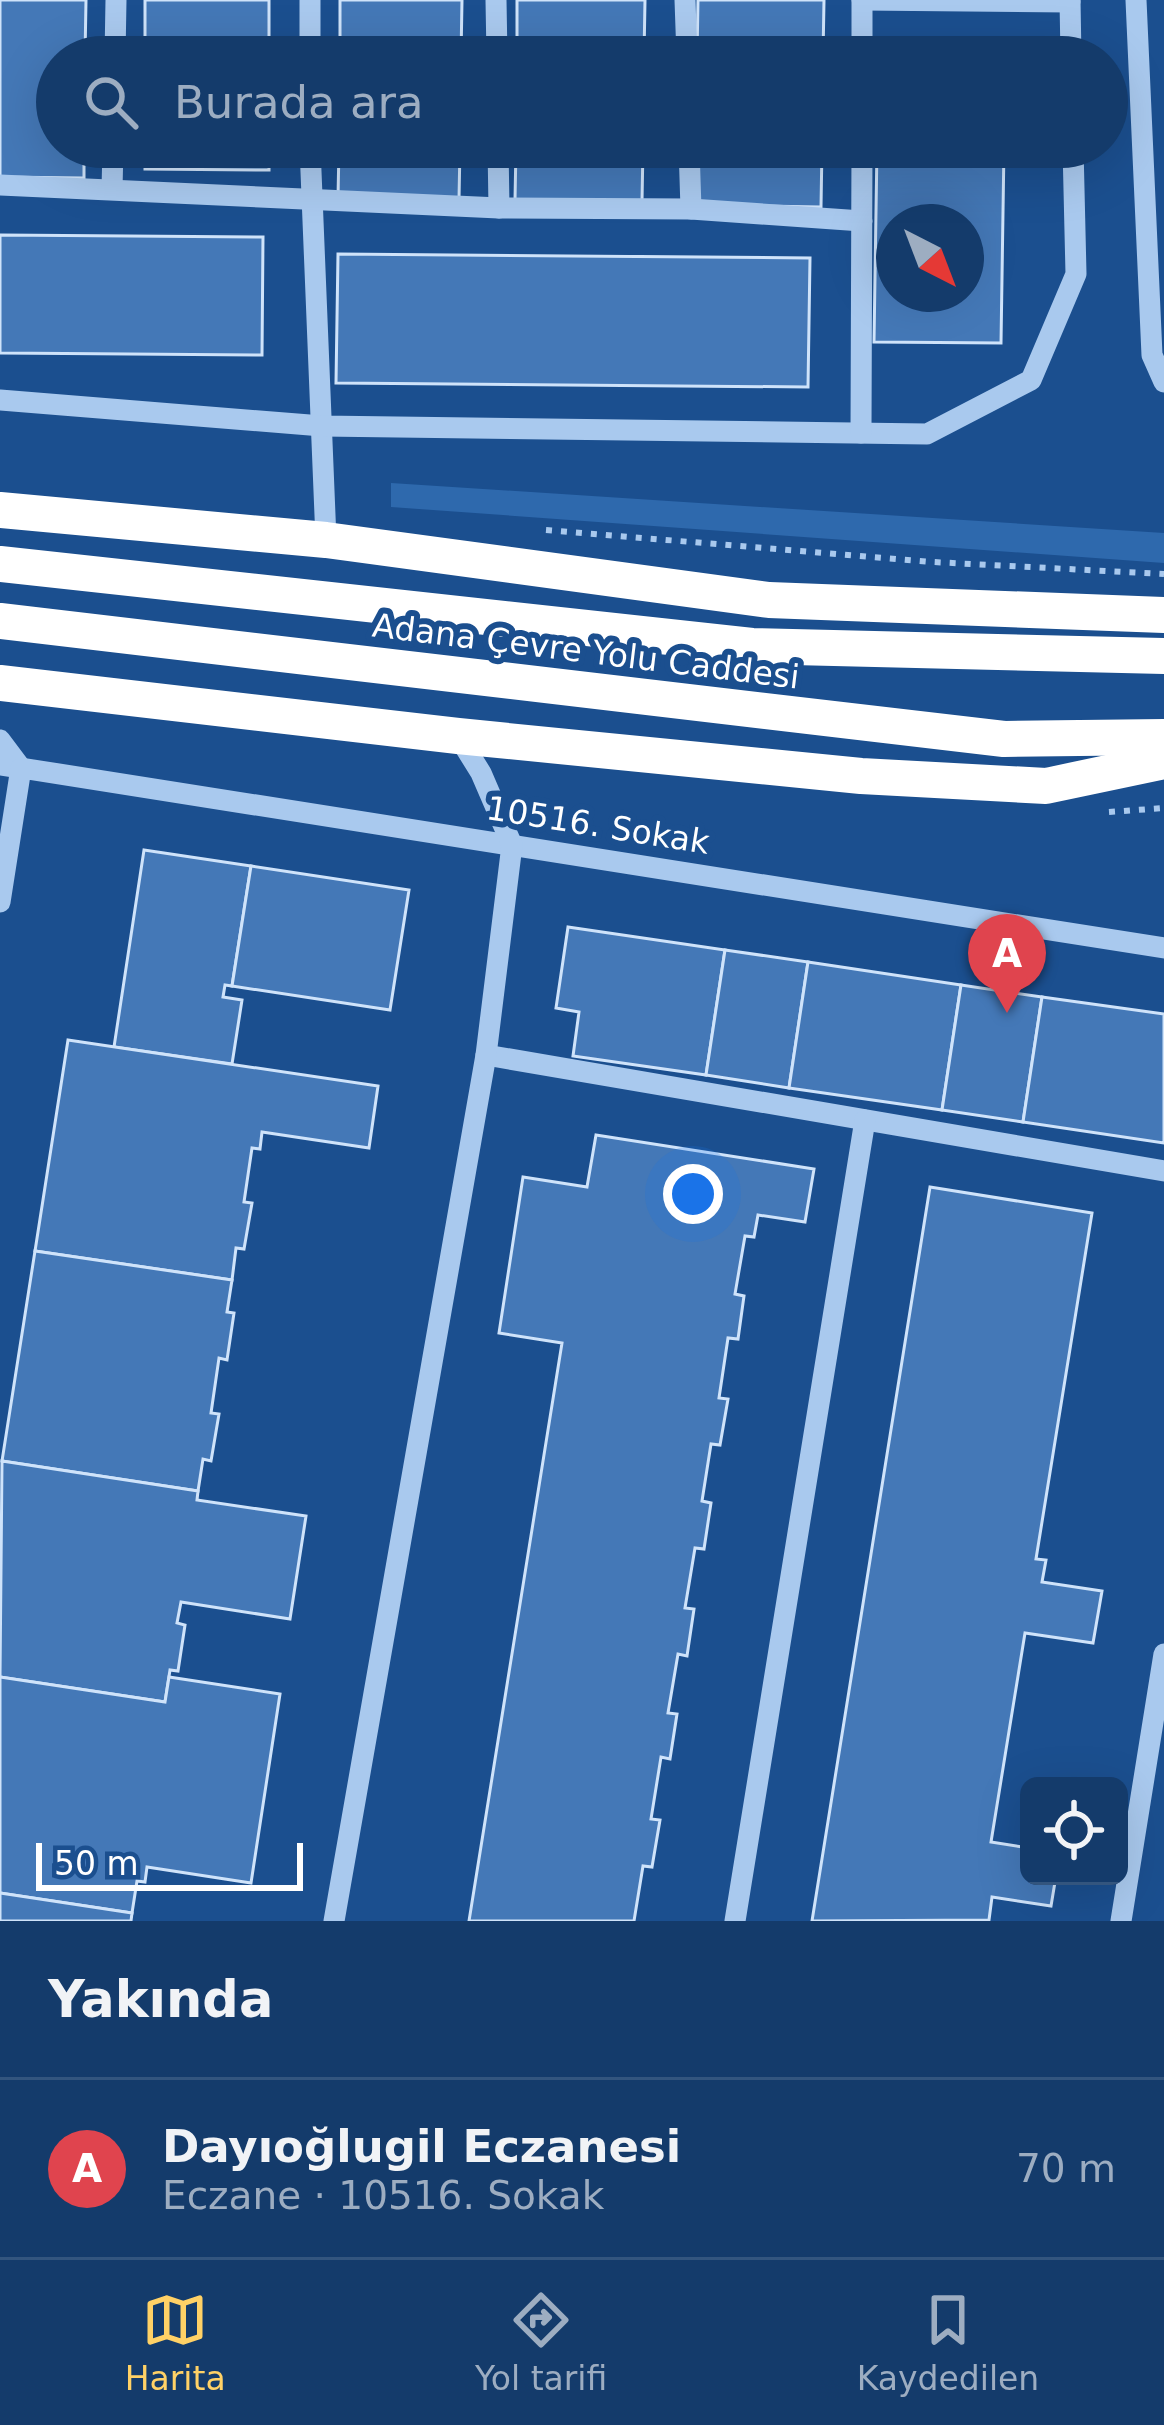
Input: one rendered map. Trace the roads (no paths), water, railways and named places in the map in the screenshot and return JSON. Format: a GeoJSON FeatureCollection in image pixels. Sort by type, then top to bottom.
{"type":"FeatureCollection","features":[{"type":"Feature","properties":{"kind":"highway"},"geometry":{"type":"LineString","coordinates":[[0,510],[326,540],[769,600],[1164,615]]}},
{"type":"Feature","properties":{"kind":"highway","name":"Adana Çevre Yolu Caddesi"},"geometry":{"type":"LineString","coordinates":[[0,564],[752,646],[1164,656]]}},
{"type":"Feature","properties":{"kind":"highway","name":"Adana Çevre Yolu Caddesi"},"geometry":{"type":"LineString","coordinates":[[0,621],[1004,739],[1164,737]]}},
{"type":"Feature","properties":{"kind":"highway"},"geometry":{"type":"LineString","coordinates":[[0,683],[861,776],[1046,787],[1164,761]]}},
{"type":"Feature","properties":{"kind":"street"},"geometry":{"type":"LineString","coordinates":[[115,36],[116,0]]}},
{"type":"Feature","properties":{"kind":"street"},"geometry":{"type":"LineString","coordinates":[[310,0],[310,36]]}},
{"type":"Feature","properties":{"kind":"street"},"geometry":{"type":"LineString","coordinates":[[496,0],[497,36]]}},
{"type":"Feature","properties":{"kind":"street"},"geometry":{"type":"LineString","coordinates":[[685,0],[686,36]]}},
{"type":"Feature","properties":{"kind":"street"},"geometry":{"type":"LineString","coordinates":[[862,36],[862,0],[1070,1],[1071,36]]}},
{"type":"Feature","properties":{"kind":"street"},"geometry":{"type":"LineString","coordinates":[[1136,0],[1152,355],[1164,382]]}},
{"type":"Feature","properties":{"kind":"street"},"geometry":{"type":"LineString","coordinates":[[112,168],[112,189]]}},
{"type":"Feature","properties":{"kind":"street"},"geometry":{"type":"LineString","coordinates":[[310,168],[326,540]]}},
{"type":"Feature","properties":{"kind":"street"},"geometry":{"type":"LineString","coordinates":[[498,168],[499,208]]}},
{"type":"Feature","properties":{"kind":"street"},"geometry":{"type":"LineString","coordinates":[[690,168],[691,209]]}},
{"type":"Feature","properties":{"kind":"street"},"geometry":{"type":"LineString","coordinates":[[861,433],[862,168]]}},
{"type":"Feature","properties":{"kind":"street"},"geometry":{"type":"LineString","coordinates":[[0,400],[322,427],[928,434],[1031,380],[1076,274],[1073,168]]}},
{"type":"Feature","properties":{"kind":"street"},"geometry":{"type":"LineString","coordinates":[[0,185],[499,208],[691,209],[862,221]]}},
{"type":"Feature","properties":{"kind":"street"},"geometry":{"type":"LineString","coordinates":[[334,1921],[486,1055],[512,845],[481,773],[458,736]]}},
{"type":"Feature","properties":{"kind":"street"},"geometry":{"type":"LineString","coordinates":[[0,740],[11,766],[0,902]]}},
{"type":"Feature","properties":{"kind":"street","name":"10516. Sokak"},"geometry":{"type":"LineString","coordinates":[[11,766],[1164,948]]}},
{"type":"Feature","properties":{"kind":"street"},"geometry":{"type":"LineString","coordinates":[[486,1055],[1164,1171]]}},
{"type":"Feature","properties":{"kind":"street"},"geometry":{"type":"LineString","coordinates":[[735,1921],[865,1120]]}},
{"type":"Feature","properties":{"kind":"street"},"geometry":{"type":"LineString","coordinates":[[1121,1921],[1164,1654]]}},
{"type":"Feature","properties":{"kind":"place","name":"Dayıoğlugil Eczanesi"},"geometry":{"type":"Point","coordinates":[1007,1013]}}]}
